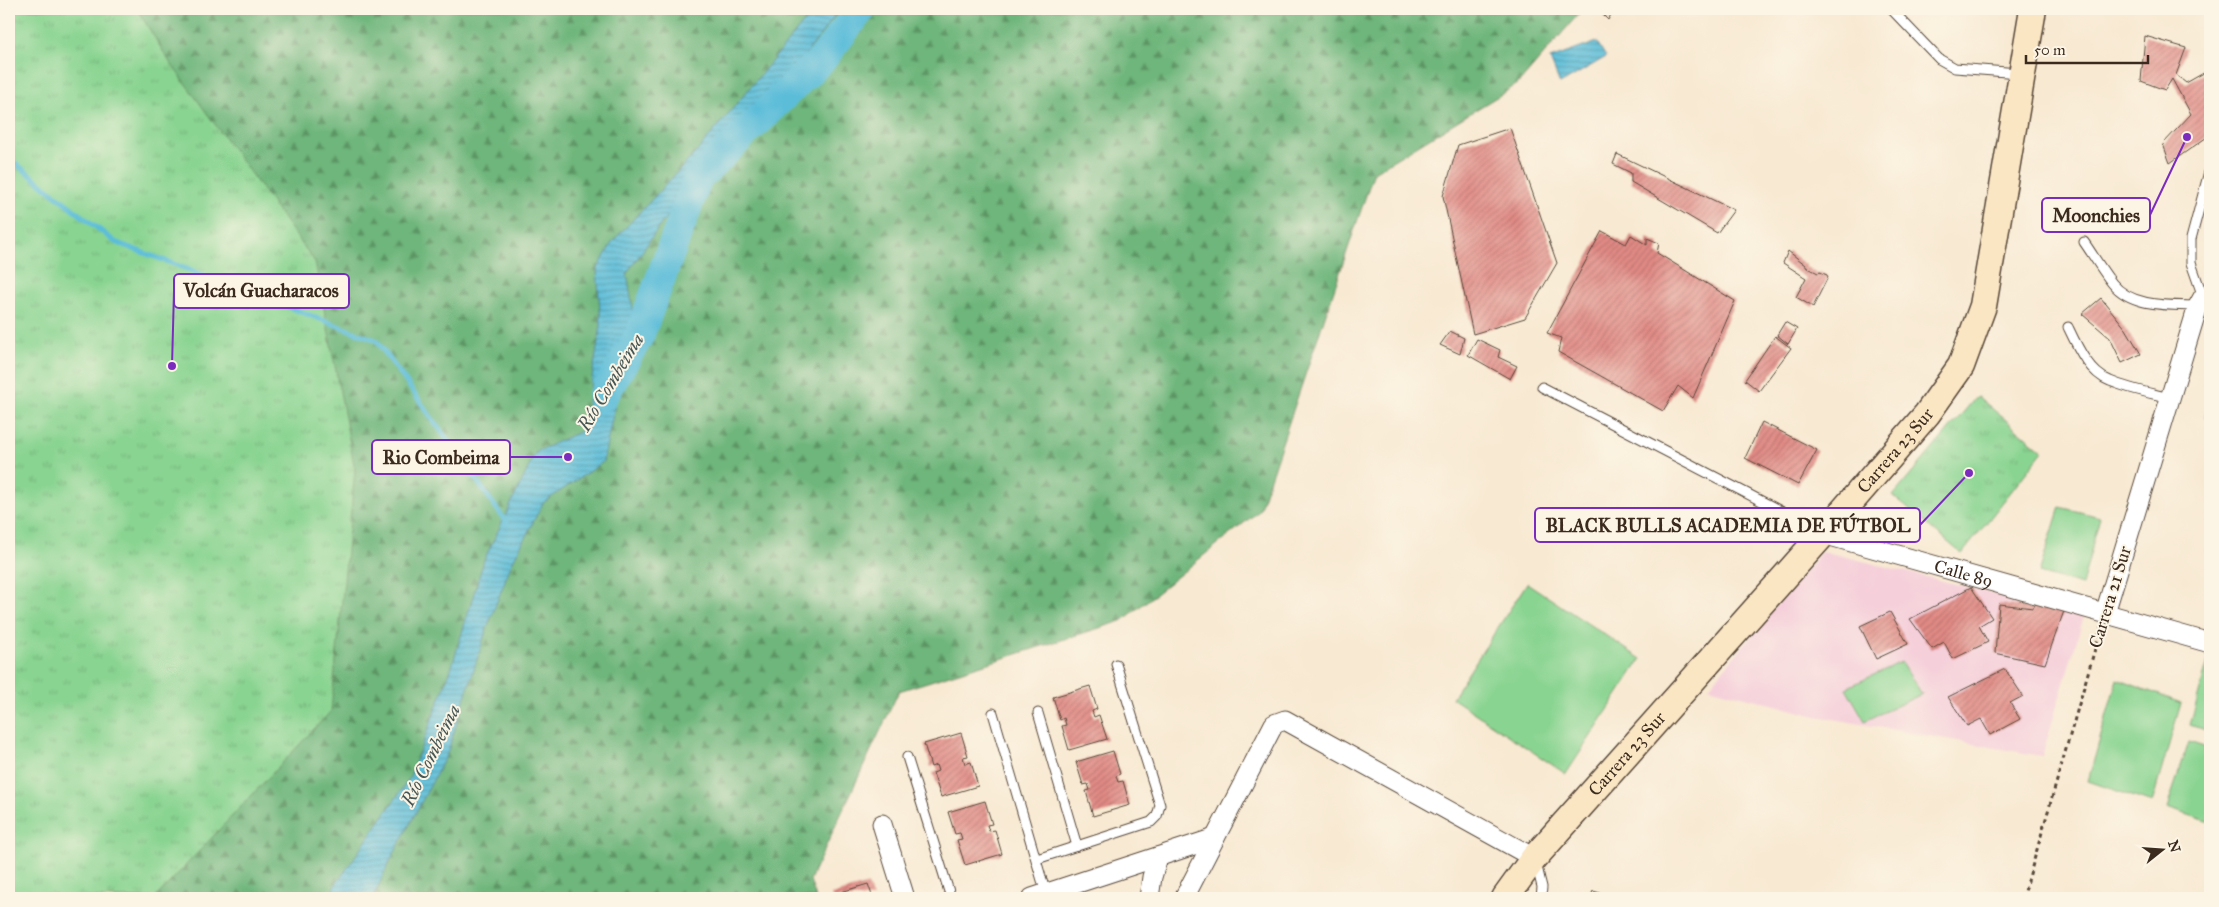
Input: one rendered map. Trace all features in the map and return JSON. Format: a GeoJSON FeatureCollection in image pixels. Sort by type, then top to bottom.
{"type":"FeatureCollection","features":[{"type":"Feature","properties":{"kind":"main road","name":"Carrera 23 Sur"},"geometry":{"type":"LineString","coordinates":[[1505,898],[1534,858],[1823,534],[1927,414],[1961,366],[1983,306],[2033,9]]}},
{"type":"Feature","properties":{"kind":"street","name":"Carrera 21 Sur"},"geometry":{"type":"LineString","coordinates":[[2105,613],[2170,398],[2204,300]]}},
{"type":"Feature","properties":{"kind":"street","name":"Calle 89"},"geometry":{"type":"LineString","coordinates":[[1823,534],[2210,642]]}},
{"type":"Feature","properties":{"kind":"street"},"geometry":{"type":"LineString","coordinates":[[1184,898],[1274,724],[1285,720],[1534,858]]}},
{"type":"Feature","properties":{"kind":"street"},"geometry":{"type":"LineString","coordinates":[[882,824],[904,898]]}},
{"type":"Feature","properties":{"kind":"street"},"geometry":{"type":"LineString","coordinates":[[1042,897],[1215,838]]}},
{"type":"Feature","properties":{"kind":"street"},"geometry":{"type":"LineString","coordinates":[[1147,898],[1158,857]]}},
{"type":"Feature","properties":{"kind":"lane"},"geometry":{"type":"LineString","coordinates":[[1891,9],[1939,59],[1955,68],[2021,73]]}},
{"type":"Feature","properties":{"kind":"lane"},"geometry":{"type":"LineString","coordinates":[[2084,242],[2113,285],[2131,299],[2156,304],[2204,300],[2191,263],[2191,239],[2210,168]]}},
{"type":"Feature","properties":{"kind":"lane"},"geometry":{"type":"LineString","coordinates":[[2068,327],[2078,348],[2095,370],[2108,381],[2170,398]]}},
{"type":"Feature","properties":{"kind":"lane"},"geometry":{"type":"LineString","coordinates":[[1542,387],[1823,534]]}},
{"type":"Feature","properties":{"kind":"lane"},"geometry":{"type":"LineString","coordinates":[[1037,859],[1151,822],[1157,816],[1160,804],[1116,664]]}},
{"type":"Feature","properties":{"kind":"lane"},"geometry":{"type":"LineString","coordinates":[[993,713],[1037,859],[1042,897]]}},
{"type":"Feature","properties":{"kind":"lane"},"geometry":{"type":"LineString","coordinates":[[1038,713],[1077,846]]}},
{"type":"Feature","properties":{"kind":"lane"},"geometry":{"type":"LineString","coordinates":[[907,757],[951,898]]}},
{"type":"Feature","properties":{"kind":"lane"},"geometry":{"type":"LineString","coordinates":[[1534,858],[1542,887],[1541,898]]}},
{"type":"Feature","properties":{"kind":"path","name":"Carrera 21 Sur"},"geometry":{"type":"LineString","coordinates":[[2023,898],[2105,613]]}},
{"type":"Feature","properties":{"kind":"shaded area"},"geometry":{"type":"Polygon","coordinates":[[[1822,551],[2084,616],[2042,756],[1816,716],[1709,687],[1822,551]]]}},
{"type":"Feature","properties":{"kind":"green space"},"geometry":{"type":"Polygon","coordinates":[[[9,9],[1583,9],[1518,84],[1374,172],[1259,511],[1122,621],[899,691],[810,880],[816,898],[28,898],[9,9]]]}},
{"type":"Feature","properties":{"kind":"green space"},"geometry":{"type":"Polygon","coordinates":[[[9,9],[137,9],[169,61],[315,262],[355,470],[331,711],[155,898],[9,898],[9,9]]]}},
{"type":"Feature","properties":{"kind":"green space"},"geometry":{"type":"Polygon","coordinates":[[[1977,396],[2043,451],[1962,554],[1893,496],[1977,396]]]}},
{"type":"Feature","properties":{"kind":"green space"},"geometry":{"type":"Polygon","coordinates":[[[2060,507],[2100,517],[2082,585],[2039,573],[2060,507]]]}},
{"type":"Feature","properties":{"kind":"green space"},"geometry":{"type":"Polygon","coordinates":[[[1527,583],[1641,659],[1566,774],[1452,698],[1527,583]]]}},
{"type":"Feature","properties":{"kind":"green space"},"geometry":{"type":"Polygon","coordinates":[[[2210,654],[2210,732],[2190,725],[2210,654]]]}},
{"type":"Feature","properties":{"kind":"green space"},"geometry":{"type":"Polygon","coordinates":[[[1901,662],[1922,694],[1865,721],[1846,688],[1901,662]]]}},
{"type":"Feature","properties":{"kind":"green space"},"geometry":{"type":"Polygon","coordinates":[[[2117,679],[2181,703],[2152,803],[2088,781],[2117,679]]]}},
{"type":"Feature","properties":{"kind":"green space"},"geometry":{"type":"Polygon","coordinates":[[[2189,742],[2210,749],[2210,822],[2167,808],[2189,742]]]}},
{"type":"Feature","properties":{"kind":"water"},"geometry":{"type":"Polygon","coordinates":[[[815,9],[840,9],[781,87],[662,223],[627,273],[634,315],[603,462],[543,503],[511,565],[487,628],[447,754],[388,865],[373,898],[331,898],[334,887],[409,779],[451,669],[484,560],[536,452],[583,430],[601,325],[597,270],[613,241],[700,148],[815,9]]]}},
{"type":"Feature","properties":{"kind":"water"},"geometry":{"type":"Polygon","coordinates":[[[1597,42],[1606,57],[1560,84],[1550,59],[1597,42]]]}},
{"type":"Feature","properties":{"kind":"building"},"geometry":{"type":"Polygon","coordinates":[[[1597,9],[1614,9],[1608,20],[1597,9]]]}},
{"type":"Feature","properties":{"kind":"building"},"geometry":{"type":"Polygon","coordinates":[[[2145,36],[2186,48],[2176,75],[2186,83],[2209,70],[2210,75],[2210,135],[2170,163],[2163,144],[2191,114],[2172,79],[2165,90],[2141,81],[2145,36]]]}},
{"type":"Feature","properties":{"kind":"building"},"geometry":{"type":"Polygon","coordinates":[[[1510,128],[1557,263],[1525,318],[1473,334],[1443,196],[1458,145],[1510,128]]]}},
{"type":"Feature","properties":{"kind":"building"},"geometry":{"type":"Polygon","coordinates":[[[1617,154],[1734,210],[1717,233],[1631,182],[1631,173],[1613,164],[1617,154]]]}},
{"type":"Feature","properties":{"kind":"building"},"geometry":{"type":"Polygon","coordinates":[[[1602,231],[1626,244],[1631,235],[1647,245],[1647,238],[1659,243],[1657,253],[1735,301],[1693,398],[1678,386],[1663,411],[1558,352],[1561,338],[1547,333],[1602,231]]]}},
{"type":"Feature","properties":{"kind":"building"},"geometry":{"type":"Polygon","coordinates":[[[1788,251],[1806,267],[1828,277],[1813,307],[1796,297],[1806,278],[1783,263],[1788,251]]]}},
{"type":"Feature","properties":{"kind":"building"},"geometry":{"type":"Polygon","coordinates":[[[2101,298],[2126,329],[2141,354],[2122,363],[2110,338],[2082,314],[2101,298]]]}},
{"type":"Feature","properties":{"kind":"building"},"geometry":{"type":"Polygon","coordinates":[[[1785,322],[1797,329],[1788,344],[1777,335],[1785,322]]]}},
{"type":"Feature","properties":{"kind":"building"},"geometry":{"type":"Polygon","coordinates":[[[1450,331],[1464,338],[1460,354],[1440,345],[1450,331]]]}},
{"type":"Feature","properties":{"kind":"building"},"geometry":{"type":"Polygon","coordinates":[[[1775,336],[1791,348],[1759,391],[1745,380],[1775,336]]]}},
{"type":"Feature","properties":{"kind":"building"},"geometry":{"type":"Polygon","coordinates":[[[1477,339],[1500,350],[1498,357],[1517,366],[1510,379],[1468,355],[1477,339]]]}},
{"type":"Feature","properties":{"kind":"building"},"geometry":{"type":"Polygon","coordinates":[[[2210,400],[2210,418],[2205,417],[2210,400]]]}},
{"type":"Feature","properties":{"kind":"building"},"geometry":{"type":"Polygon","coordinates":[[[1762,422],[1817,450],[1798,485],[1745,458],[1762,422]]]}},
{"type":"Feature","properties":{"kind":"building"},"geometry":{"type":"Polygon","coordinates":[[[1971,587],[1992,618],[1979,626],[1988,642],[1953,659],[1944,642],[1932,649],[1910,619],[1971,587]]]}},
{"type":"Feature","properties":{"kind":"building"},"geometry":{"type":"Polygon","coordinates":[[[2036,603],[2064,611],[2045,664],[1995,653],[1999,604],[2033,608],[2036,603]]]}},
{"type":"Feature","properties":{"kind":"building"},"geometry":{"type":"Polygon","coordinates":[[[1890,612],[1908,644],[1876,659],[1860,626],[1890,612]]]}},
{"type":"Feature","properties":{"kind":"building"},"geometry":{"type":"Polygon","coordinates":[[[2005,669],[2023,696],[2010,703],[2020,719],[1990,735],[1981,719],[1967,726],[1948,697],[2005,669]]]}},
{"type":"Feature","properties":{"kind":"building"},"geometry":{"type":"Polygon","coordinates":[[[1090,686],[1097,709],[1092,711],[1094,717],[1099,715],[1107,739],[1069,750],[1062,726],[1066,725],[1064,718],[1060,720],[1053,697],[1090,686]]]}},
{"type":"Feature","properties":{"kind":"building"},"geometry":{"type":"Polygon","coordinates":[[[961,733],[968,756],[963,757],[965,764],[971,762],[978,786],[941,797],[933,773],[938,771],[936,765],[931,767],[924,744],[961,733]]]}},
{"type":"Feature","properties":{"kind":"building"},"geometry":{"type":"Polygon","coordinates":[[[1113,751],[1120,774],[1116,776],[1118,782],[1123,781],[1130,805],[1093,816],[1086,791],[1090,790],[1088,784],[1083,785],[1076,762],[1113,751]]]}},
{"type":"Feature","properties":{"kind":"building"},"geometry":{"type":"Polygon","coordinates":[[[985,801],[992,824],[987,825],[989,831],[995,830],[1002,854],[965,865],[957,840],[962,839],[960,833],[955,834],[948,812],[985,801]]]}},
{"type":"Feature","properties":{"kind":"building"},"geometry":{"type":"Polygon","coordinates":[[[868,884],[873,898],[832,898],[831,895],[868,884]]]}},
{"type":"Feature","properties":{"kind":"building"},"geometry":{"type":"Polygon","coordinates":[[[1593,891],[1618,898],[1590,898],[1593,891]]]}},
{"type":"Feature","properties":{"kind":"waterway","name":"Río Combeima"},"geometry":{"type":"LineString","coordinates":[[603,396],[639,336],[698,178],[822,59],[861,9]]}},
{"type":"Feature","properties":{"kind":"waterway"},"geometry":{"type":"LineString","coordinates":[[9,158],[115,242],[376,340],[507,523]]}},
{"type":"Feature","properties":{"kind":"place","name":"Moonchies"},"geometry":{"type":"Point","coordinates":[2187,137]}},
{"type":"Feature","properties":{"kind":"place","name":"Volcán Guacharacos"},"geometry":{"type":"Point","coordinates":[172,366]}},
{"type":"Feature","properties":{"kind":"place","name":"Rio Combeima"},"geometry":{"type":"Point","coordinates":[568,457]}},
{"type":"Feature","properties":{"kind":"place","name":"BLACK BULLS ACADEMIA DE FÚTBOL"},"geometry":{"type":"Point","coordinates":[1969,473]}}]}
